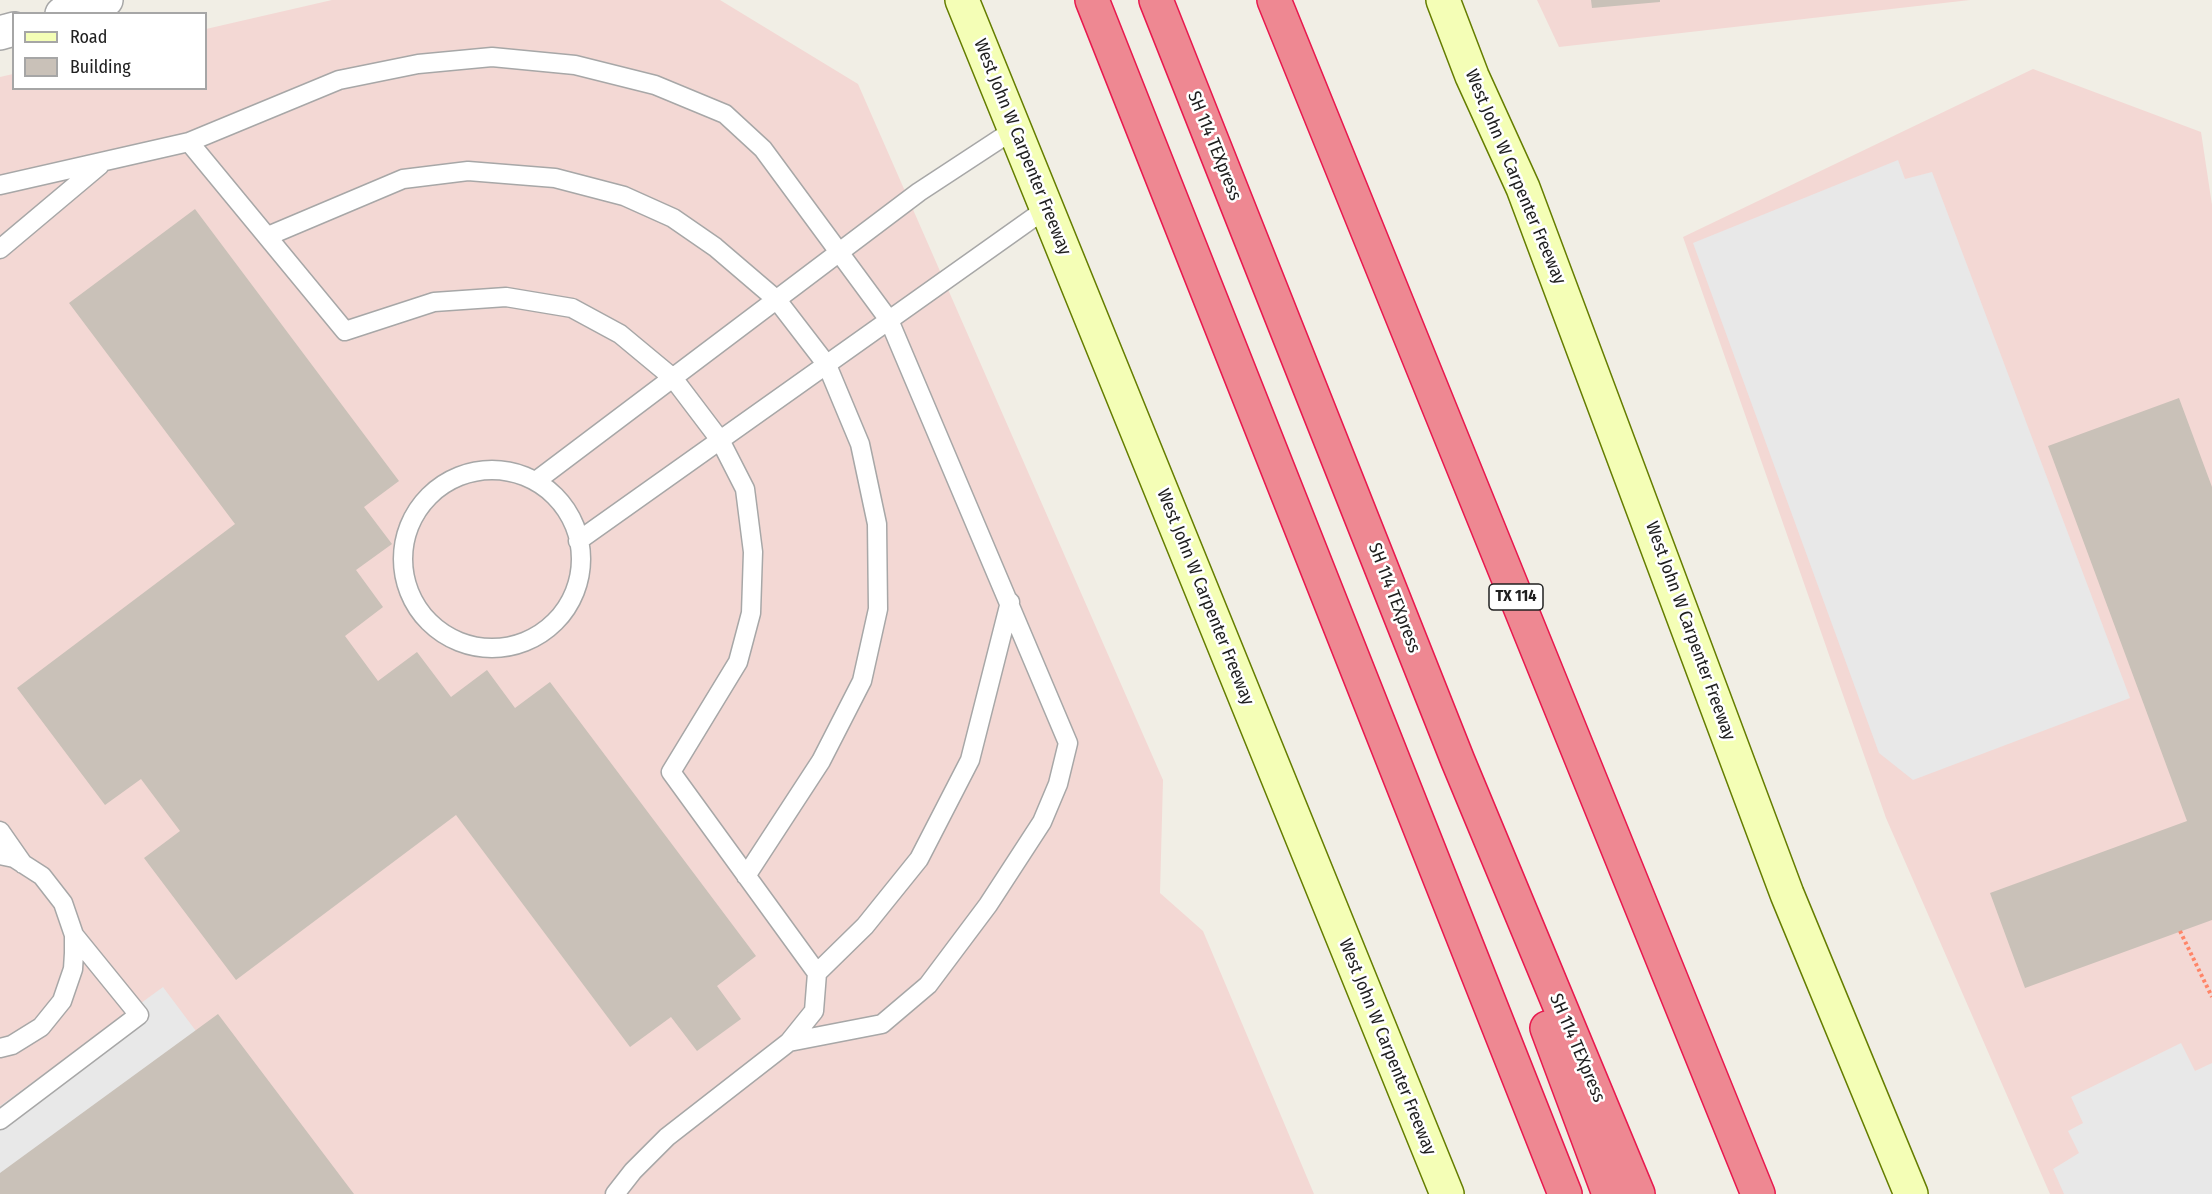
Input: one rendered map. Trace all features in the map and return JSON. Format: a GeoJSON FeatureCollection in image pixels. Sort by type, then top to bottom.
{"type":"FeatureCollection","features":[{"type":"Feature","properties":{"kind":"highway"},"geometry":{"type":"LineString","coordinates":[[1092,0],[1565,1194]]}},
{"type":"Feature","properties":{"kind":"highway","name":"SH 114 TEXpress"},"geometry":{"type":"LineString","coordinates":[[1155,0],[1458,761],[1638,1194]]}},
{"type":"Feature","properties":{"kind":"highway","name":"TX 114"},"geometry":{"type":"LineString","coordinates":[[1274,0],[1758,1194]]}},
{"type":"Feature","properties":{"kind":"highway"},"geometry":{"type":"LineString","coordinates":[[1458,761],[1567,1087],[1609,1194]]}},
{"type":"Feature","properties":{"kind":"main road","name":"West John W Carpenter Freeway"},"geometry":{"type":"LineString","coordinates":[[962,0],[1447,1194]]}},
{"type":"Feature","properties":{"kind":"main road","name":"West John W Carpenter Freeway"},"geometry":{"type":"LineString","coordinates":[[1443,0],[1472,76],[1523,188],[1787,894],[1911,1194]]}},
{"type":"Feature","properties":{"kind":"street"},"geometry":{"type":"LineString","coordinates":[[68,12],[106,0]]}},
{"type":"Feature","properties":{"kind":"lane"},"geometry":{"type":"LineString","coordinates":[[0,185],[189,142],[339,80],[396,69],[492,57],[575,65],[655,85],[725,114],[763,149],[841,251],[889,320],[1068,743],[1058,784],[1042,822],[988,905],[928,985],[882,1024],[789,1042]]}},
{"type":"Feature","properties":{"kind":"lane"},"geometry":{"type":"LineString","coordinates":[[536,481],[919,192],[1015,129]]}},
{"type":"Feature","properties":{"kind":"lane"},"geometry":{"type":"LineString","coordinates":[[189,142],[345,331],[434,302],[506,297],[572,308],[620,334],[673,378],[720,440],[745,489],[753,552],[751,613],[738,662],[671,772],[817,973],[814,1011],[789,1042],[667,1137],[633,1171],[615,1194]]}},
{"type":"Feature","properties":{"kind":"lane"},"geometry":{"type":"LineString","coordinates":[[0,249],[103,162]]}},
{"type":"Feature","properties":{"kind":"lane"},"geometry":{"type":"LineString","coordinates":[[268,236],[403,179],[468,171],[555,178],[624,196],[673,218],[715,247],[777,300],[827,365],[860,444],[878,524],[878,609],[862,681],[821,761],[746,876]]}},
{"type":"Feature","properties":{"kind":"lane"},"geometry":{"type":"LineString","coordinates":[[578,542],[1047,208]]}},
{"type":"Feature","properties":{"kind":"lane"},"geometry":{"type":"LineString","coordinates":[[478,470],[508,471],[536,481],[559,500],[575,525],[578,542],[582,554],[578,582],[566,609],[547,630],[521,644],[492,648],[463,643],[438,630],[417,608],[404,581],[402,551],[409,522],[426,497],[450,479],[478,470]]}},
{"type":"Feature","properties":{"kind":"lane"},"geometry":{"type":"LineString","coordinates":[[817,973],[865,926],[925,849],[970,760],[1010,602]]}},
{"type":"Feature","properties":{"kind":"lane"},"geometry":{"type":"LineString","coordinates":[[0,831],[25,866]]}},
{"type":"Feature","properties":{"kind":"lane"},"geometry":{"type":"LineString","coordinates":[[0,855],[14,858],[42,876],[63,903],[74,935],[139,1015],[0,1120]]}},
{"type":"Feature","properties":{"kind":"lane"},"geometry":{"type":"LineString","coordinates":[[0,1048],[12,1045],[41,1027],[62,1001],[73,969],[74,935]]}},
{"type":"Feature","properties":{"kind":"path"},"geometry":{"type":"LineString","coordinates":[[2180,931],[2212,997]]}},
{"type":"Feature","properties":{"kind":"shaded area"},"geometry":{"type":"Polygon","coordinates":[[[332,0],[720,0],[858,84],[1163,780],[1160,893],[1203,931],[1314,1194],[0,1194],[0,77],[12,74],[12,90],[207,90],[207,29],[332,0]]]}},
{"type":"Feature","properties":{"kind":"shaded area"},"geometry":{"type":"Polygon","coordinates":[[[1537,0],[1970,0],[1559,47],[1537,0]]]}},
{"type":"Feature","properties":{"kind":"shaded area"},"geometry":{"type":"Polygon","coordinates":[[[2033,69],[2201,132],[2212,205],[2212,1194],[2050,1194],[1886,818],[1683,237],[2033,69]]]}},
{"type":"Feature","properties":{"kind":"shaded area"},"geometry":{"type":"Polygon","coordinates":[[[1898,160],[1905,179],[1932,172],[2130,698],[1913,780],[1879,753],[1693,243],[1898,160]]]}},
{"type":"Feature","properties":{"kind":"shaded area"},"geometry":{"type":"Polygon","coordinates":[[[163,987],[318,1194],[0,1194],[0,1106],[163,987]]]}},
{"type":"Feature","properties":{"kind":"shaded area"},"geometry":{"type":"Polygon","coordinates":[[[2181,1043],[2195,1071],[2212,1063],[2212,1194],[2064,1194],[2053,1169],[2079,1153],[2068,1131],[2083,1123],[2071,1097],[2181,1043]]]}},
{"type":"Feature","properties":{"kind":"building"},"geometry":{"type":"Polygon","coordinates":[[[1591,0],[1660,0],[1660,2],[1592,8],[1591,0]]]}},
{"type":"Feature","properties":{"kind":"building"},"geometry":{"type":"Polygon","coordinates":[[[195,209],[399,481],[364,507],[392,544],[356,570],[383,607],[345,636],[378,681],[417,652],[451,697],[487,670],[515,708],[550,682],[756,956],[717,986],[741,1019],[697,1051],[671,1017],[630,1047],[456,815],[236,980],[144,858],[180,831],[141,779],[105,805],[17,688],[235,524],[69,303],[195,209]]]}},
{"type":"Feature","properties":{"kind":"building"},"geometry":{"type":"Polygon","coordinates":[[[2179,398],[2212,487],[2212,920],[2025,988],[1990,893],[2187,821],[2048,446],[2179,398]]]}},
{"type":"Feature","properties":{"kind":"building"},"geometry":{"type":"Polygon","coordinates":[[[218,1014],[354,1194],[0,1194],[0,1173],[218,1014]]]}}]}
